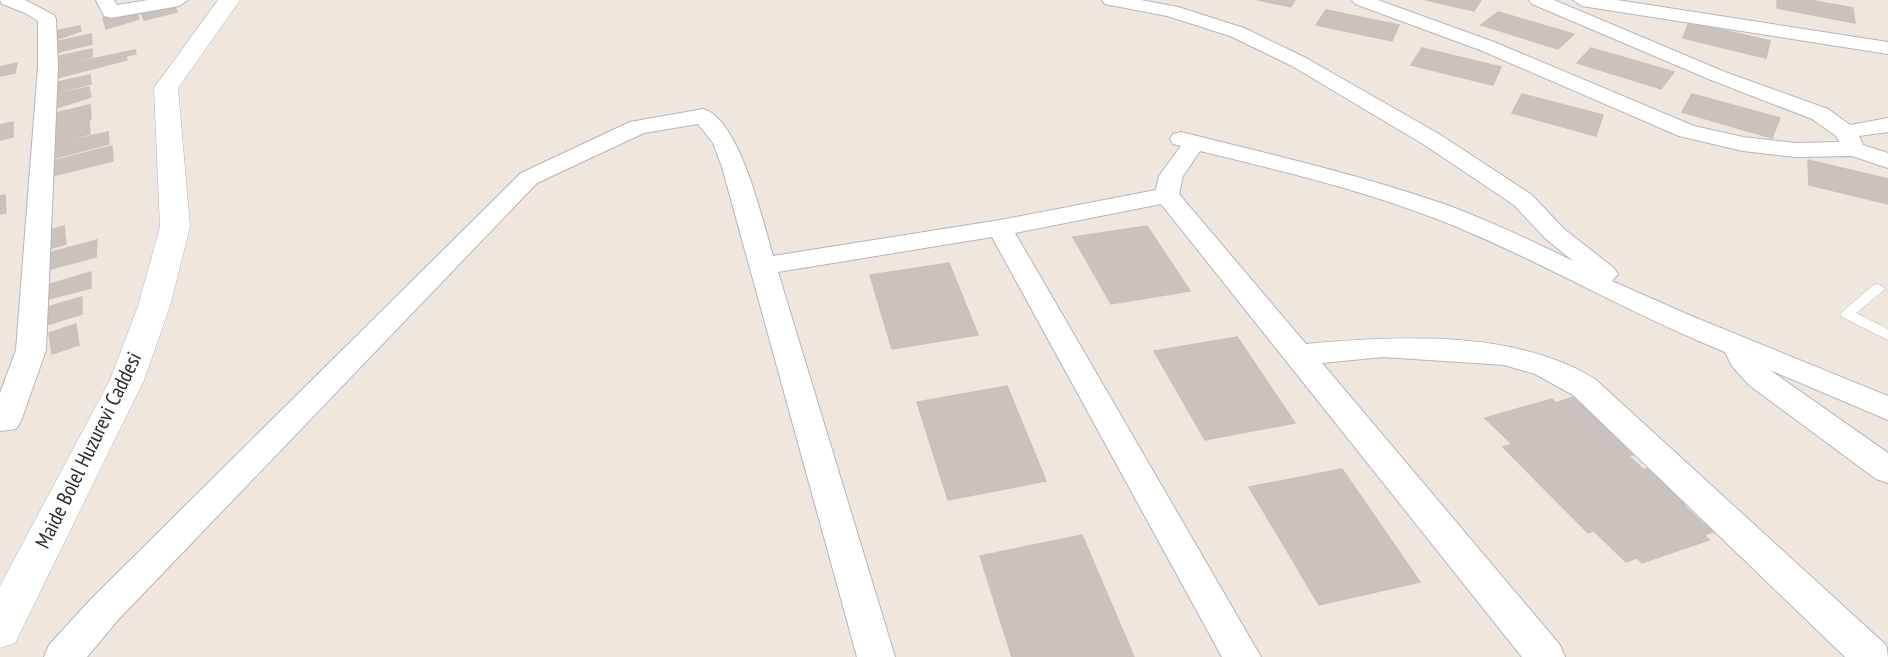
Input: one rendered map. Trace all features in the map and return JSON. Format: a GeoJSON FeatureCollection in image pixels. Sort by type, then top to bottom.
{"type":"FeatureCollection","features":[{"type":"Feature","properties":{"kind":"main road","name":"Maide Bolel Huzurevi Caddesi"},"geometry":{"type":"LineString","coordinates":[[0,629],[126,380],[154,306],[175,226],[166,88],[229,0]]}},
{"type":"Feature","properties":{"kind":"street"},"geometry":{"type":"LineString","coordinates":[[5,421],[31,351],[48,67],[46,19],[32,9],[8,0]]}},
{"type":"Feature","properties":{"kind":"street"},"geometry":{"type":"LineString","coordinates":[[105,0],[111,12],[179,0]]}},
{"type":"Feature","properties":{"kind":"street"},"geometry":{"type":"LineString","coordinates":[[1111,0],[1171,11],[1237,32],[1299,62],[1431,139],[1523,200],[1555,234],[1650,309]]}},
{"type":"Feature","properties":{"kind":"street"},"geometry":{"type":"LineString","coordinates":[[1361,0],[1487,46],[1687,130],[1754,146],[1795,150],[1850,140],[1888,125]]}},
{"type":"Feature","properties":{"kind":"street"},"geometry":{"type":"LineString","coordinates":[[1538,0],[1718,76],[1820,114],[1850,140],[1888,161]]}},
{"type":"Feature","properties":{"kind":"street"},"geometry":{"type":"LineString","coordinates":[[1582,0],[1888,48]]}},
{"type":"Feature","properties":{"kind":"street"},"geometry":{"type":"LineString","coordinates":[[0,19],[32,9]]}},
{"type":"Feature","properties":{"kind":"street"},"geometry":{"type":"LineString","coordinates":[[63,657],[104,610],[529,178],[638,127],[703,116],[724,142],[876,657]]}},
{"type":"Feature","properties":{"kind":"street"},"geometry":{"type":"LineString","coordinates":[[1167,195],[1171,176],[1188,141],[1327,174],[1440,212],[1538,254],[1650,309],[1831,381],[1888,409]]}},
{"type":"Feature","properties":{"kind":"street"},"geometry":{"type":"LineString","coordinates":[[762,266],[1000,228],[1167,195]]}},
{"type":"Feature","properties":{"kind":"street"},"geometry":{"type":"LineString","coordinates":[[1167,195],[1546,657]]}},
{"type":"Feature","properties":{"kind":"street"},"geometry":{"type":"LineString","coordinates":[[1000,228],[1242,657]]}},
{"type":"Feature","properties":{"kind":"street"},"geometry":{"type":"LineString","coordinates":[[1736,344],[1742,359],[1760,378],[1888,470]]}},
{"type":"Feature","properties":{"kind":"street"},"geometry":{"type":"LineString","coordinates":[[1298,355],[1383,347],[1504,355],[1539,363],[1563,374],[1592,395],[1872,657]]}},
{"type":"Feature","properties":{"kind":"lane"},"geometry":{"type":"LineString","coordinates":[[1878,288],[1847,314],[1888,335]]}},
{"type":"Feature","properties":{"kind":"building"},"geometry":{"type":"Polygon","coordinates":[[[1258,0],[1295,0],[1291,7],[1258,0]]]}},
{"type":"Feature","properties":{"kind":"building"},"geometry":{"type":"Polygon","coordinates":[[[1426,0],[1481,0],[1474,11],[1426,0]]]}},
{"type":"Feature","properties":{"kind":"building"},"geometry":{"type":"Polygon","coordinates":[[[1777,0],[1809,0],[1853,8],[1855,23],[1777,8],[1777,0]]]}},
{"type":"Feature","properties":{"kind":"building"},"geometry":{"type":"Polygon","coordinates":[[[173,3],[177,12],[144,20],[140,10],[173,3]]]}},
{"type":"Feature","properties":{"kind":"building"},"geometry":{"type":"Polygon","coordinates":[[[136,10],[139,19],[106,29],[103,18],[136,10]]]}},
{"type":"Feature","properties":{"kind":"building"},"geometry":{"type":"Polygon","coordinates":[[[1326,10],[1399,25],[1392,41],[1316,25],[1326,10]]]}},
{"type":"Feature","properties":{"kind":"building"},"geometry":{"type":"Polygon","coordinates":[[[1498,12],[1574,34],[1558,49],[1481,25],[1498,12]]]}},
{"type":"Feature","properties":{"kind":"building"},"geometry":{"type":"Polygon","coordinates":[[[1689,22],[1770,41],[1766,58],[1683,38],[1689,22]]]}},
{"type":"Feature","properties":{"kind":"building"},"geometry":{"type":"Polygon","coordinates":[[[80,26],[81,31],[55,40],[55,31],[80,26]]]}},
{"type":"Feature","properties":{"kind":"building"},"geometry":{"type":"Polygon","coordinates":[[[91,34],[92,44],[55,53],[54,42],[91,34]]]}},
{"type":"Feature","properties":{"kind":"building"},"geometry":{"type":"Polygon","coordinates":[[[1422,48],[1501,67],[1493,85],[1411,65],[1422,48]]]}},
{"type":"Feature","properties":{"kind":"building"},"geometry":{"type":"Polygon","coordinates":[[[1591,48],[1674,72],[1661,89],[1577,63],[1591,48]]]}},
{"type":"Feature","properties":{"kind":"building"},"geometry":{"type":"Polygon","coordinates":[[[92,49],[92,57],[54,66],[54,57],[92,49]]]}},
{"type":"Feature","properties":{"kind":"building"},"geometry":{"type":"Polygon","coordinates":[[[135,50],[136,54],[126,56],[127,60],[53,79],[54,67],[135,50]]]}},
{"type":"Feature","properties":{"kind":"building"},"geometry":{"type":"Polygon","coordinates":[[[17,63],[15,73],[0,76],[0,67],[17,63]]]}},
{"type":"Feature","properties":{"kind":"building"},"geometry":{"type":"Polygon","coordinates":[[[90,75],[91,84],[54,93],[53,83],[90,75]]]}},
{"type":"Feature","properties":{"kind":"building"},"geometry":{"type":"Polygon","coordinates":[[[89,87],[91,97],[53,109],[52,95],[89,87]]]}},
{"type":"Feature","properties":{"kind":"building"},"geometry":{"type":"Polygon","coordinates":[[[1522,94],[1603,115],[1596,136],[1512,113],[1522,94]]]}},
{"type":"Feature","properties":{"kind":"building"},"geometry":{"type":"Polygon","coordinates":[[[1692,94],[1780,118],[1772,138],[1682,112],[1692,94]]]}},
{"type":"Feature","properties":{"kind":"building"},"geometry":{"type":"Polygon","coordinates":[[[90,105],[91,119],[52,128],[51,114],[90,105]]]}},
{"type":"Feature","properties":{"kind":"building"},"geometry":{"type":"Polygon","coordinates":[[[89,121],[90,134],[51,144],[51,130],[89,121]]]}},
{"type":"Feature","properties":{"kind":"building"},"geometry":{"type":"Polygon","coordinates":[[[13,122],[13,137],[0,140],[0,125],[13,122]]]}},
{"type":"Feature","properties":{"kind":"building"},"geometry":{"type":"Polygon","coordinates":[[[108,132],[109,144],[51,159],[51,145],[108,132]]]}},
{"type":"Feature","properties":{"kind":"building"},"geometry":{"type":"Polygon","coordinates":[[[112,146],[113,161],[52,176],[52,161],[112,146]]]}},
{"type":"Feature","properties":{"kind":"building"},"geometry":{"type":"Polygon","coordinates":[[[1808,160],[1888,179],[1888,204],[1809,185],[1808,160]]]}},
{"type":"Feature","properties":{"kind":"building"},"geometry":{"type":"Polygon","coordinates":[[[5,195],[6,213],[0,214],[0,196],[5,195]]]}},
{"type":"Feature","properties":{"kind":"building"},"geometry":{"type":"Polygon","coordinates":[[[64,226],[66,244],[52,248],[51,230],[64,226]]]}},
{"type":"Feature","properties":{"kind":"building"},"geometry":{"type":"Polygon","coordinates":[[[1147,226],[1190,291],[1111,304],[1073,237],[1147,226]]]}},
{"type":"Feature","properties":{"kind":"building"},"geometry":{"type":"Polygon","coordinates":[[[97,240],[96,257],[47,270],[48,253],[97,240]]]}},
{"type":"Feature","properties":{"kind":"building"},"geometry":{"type":"Polygon","coordinates":[[[949,263],[978,335],[892,349],[870,275],[949,263]]]}},
{"type":"Feature","properties":{"kind":"building"},"geometry":{"type":"Polygon","coordinates":[[[91,272],[91,288],[45,300],[47,285],[91,272]]]}},
{"type":"Feature","properties":{"kind":"building"},"geometry":{"type":"Polygon","coordinates":[[[82,297],[82,314],[47,325],[47,307],[82,297]]]}},
{"type":"Feature","properties":{"kind":"building"},"geometry":{"type":"Polygon","coordinates":[[[76,324],[79,345],[52,354],[49,333],[76,324]]]}},
{"type":"Feature","properties":{"kind":"building"},"geometry":{"type":"Polygon","coordinates":[[[1237,337],[1295,423],[1205,440],[1154,351],[1237,337]]]}},
{"type":"Feature","properties":{"kind":"building"},"geometry":{"type":"Polygon","coordinates":[[[1007,386],[1046,481],[948,500],[917,402],[1007,386]]]}},
{"type":"Feature","properties":{"kind":"building"},"geometry":{"type":"Polygon","coordinates":[[[1573,397],[1636,454],[1629,456],[1644,470],[1651,467],[1692,503],[1683,505],[1713,532],[1704,535],[1709,540],[1642,563],[1637,558],[1626,562],[1594,531],[1588,533],[1503,447],[1512,444],[1485,418],[1552,399],[1556,403],[1573,397]]]}},
{"type":"Feature","properties":{"kind":"building"},"geometry":{"type":"Polygon","coordinates":[[[1342,469],[1420,582],[1319,605],[1249,487],[1342,469]]]}},
{"type":"Feature","properties":{"kind":"building"},"geometry":{"type":"Polygon","coordinates":[[[1082,535],[1134,657],[1012,657],[980,556],[1082,535]]]}}]}
